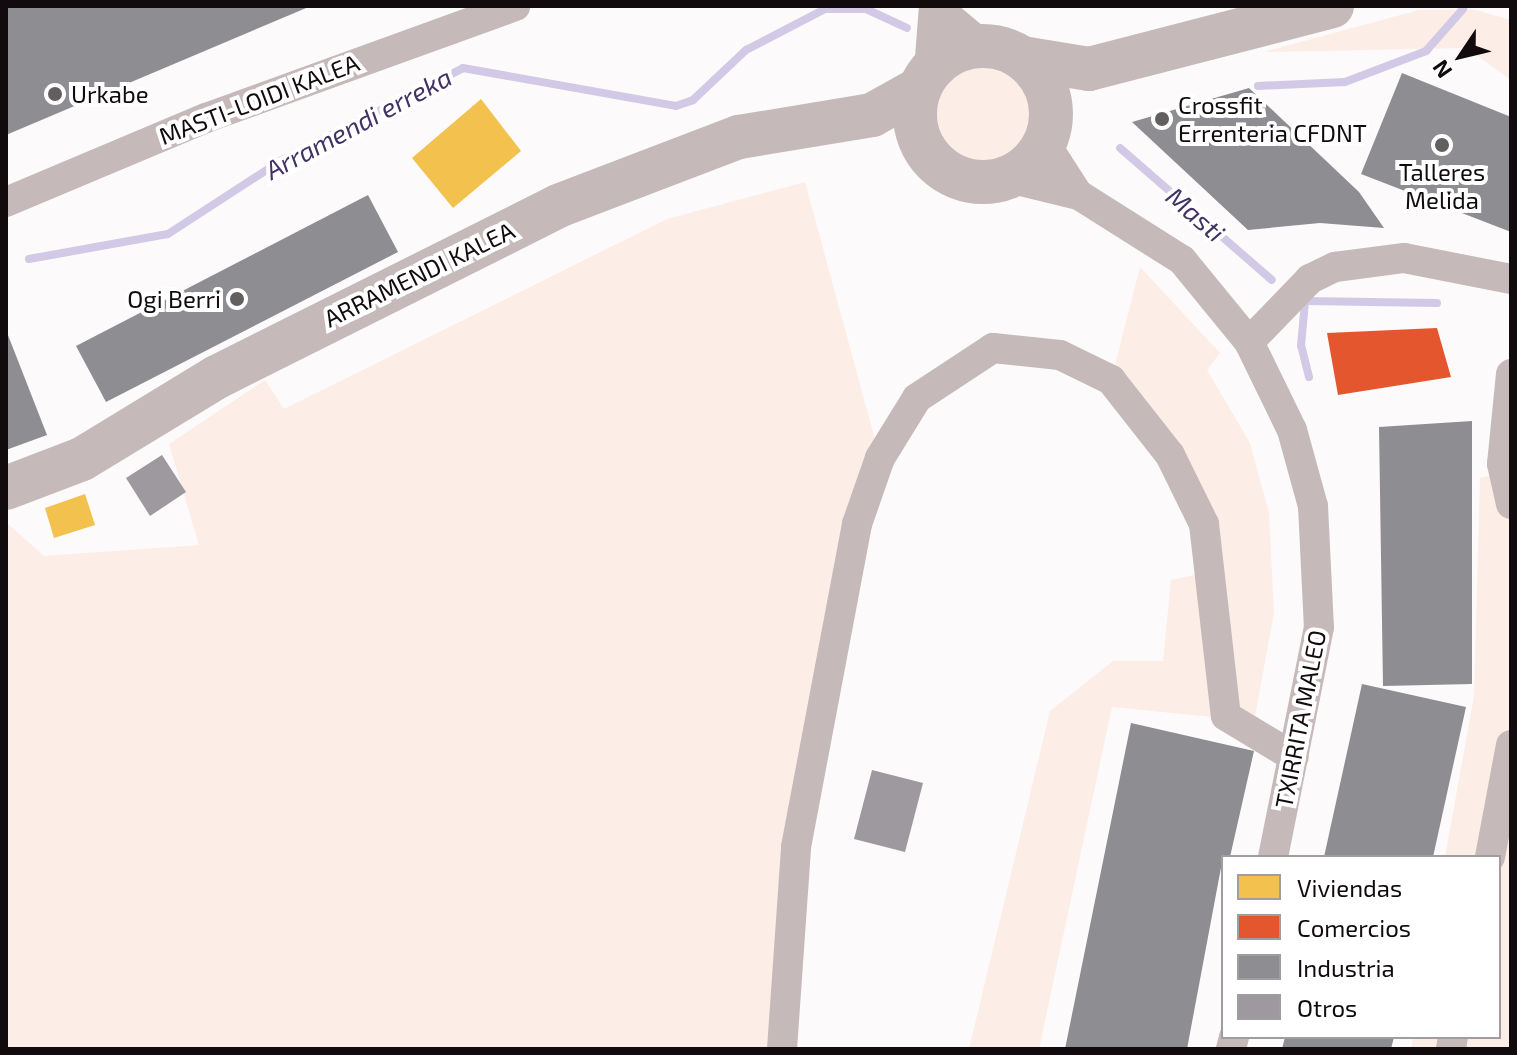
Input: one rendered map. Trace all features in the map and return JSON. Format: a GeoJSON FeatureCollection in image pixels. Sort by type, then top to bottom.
{"type":"FeatureCollection","features":[{"type":"Feature","properties":{"kind":"street","name":"MASTI-LOIDI KALEA"},"geometry":{"type":"LineString","coordinates":[[6,202],[220,112],[515,6]]}},
{"type":"Feature","properties":{"kind":"street"},"geometry":{"type":"LineString","coordinates":[[929,157],[918,136],[935,6],[1038,73],[1048,127]]}},
{"type":"Feature","properties":{"kind":"street"},"geometry":{"type":"LineString","coordinates":[[924,80],[953,52],[1002,52],[1066,69],[1112,65],[1332,6]]}},
{"type":"Feature","properties":{"kind":"street"},"geometry":{"type":"LineString","coordinates":[[855,121],[929,157],[965,180],[1008,178],[1048,127],[1112,65]]}},
{"type":"Feature","properties":{"kind":"street","name":"ARRAMENDI KALEA"},"geometry":{"type":"LineString","coordinates":[[6,488],[82,459],[217,377],[558,206],[739,137],[855,121],[924,80]]}},
{"type":"Feature","properties":{"kind":"street","name":"TXIRRITA MALEO"},"geometry":{"type":"LineString","coordinates":[[1048,127],[1079,195]]}},
{"type":"Feature","properties":{"kind":"street","name":"TXIRRITA MALEO"},"geometry":{"type":"LineString","coordinates":[[1008,178],[1079,195],[1182,260],[1249,342],[1292,430],[1318,547],[1319,627],[1273,855]]}},
{"type":"Feature","properties":{"kind":"street"},"geometry":{"type":"LineString","coordinates":[[1249,342],[1310,279],[1335,267],[1404,258],[1511,279]]}},
{"type":"Feature","properties":{"kind":"street"},"geometry":{"type":"LineString","coordinates":[[782,1049],[796,847],[857,524],[880,458],[917,398],[993,348],[1060,355],[1111,380],[1170,455],[1204,524],[1226,716],[1294,757]]}},
{"type":"Feature","properties":{"kind":"street"},"geometry":{"type":"LineString","coordinates":[[1511,374],[1502,464],[1511,504]]}},
{"type":"Feature","properties":{"kind":"street"},"geometry":{"type":"LineString","coordinates":[[1490,855],[1511,745]]}},
{"type":"Feature","properties":{"kind":"shaded area"},"geometry":{"type":"Polygon","coordinates":[[[1419,10],[1476,10],[1511,20],[1511,80],[1466,48],[1264,52],[1419,10]]]}},
{"type":"Feature","properties":{"kind":"shaded area"},"geometry":{"type":"Polygon","coordinates":[[[983,62],[1003,66],[1026,85],[1035,114],[1031,134],[1012,157],[983,166],[963,162],[940,143],[931,114],[935,94],[954,71],[983,62]]]}},
{"type":"Feature","properties":{"kind":"shaded area"},"geometry":{"type":"Polygon","coordinates":[[[805,182],[877,447],[770,1049],[6,1049],[6,522],[44,556],[199,545],[169,444],[265,380],[284,409],[667,219],[805,182]]]}},
{"type":"Feature","properties":{"kind":"shaded area"},"geometry":{"type":"Polygon","coordinates":[[[1140,267],[1220,353],[1207,370],[1250,443],[1269,513],[1274,613],[1254,722],[1234,702],[1219,525],[1193,469],[1115,365],[1140,267]]]}},
{"type":"Feature","properties":{"kind":"shaded area"},"geometry":{"type":"Polygon","coordinates":[[[1511,470],[1511,1049],[1411,1049],[1413,1039],[1501,1039],[1501,855],[1445,855],[1474,696],[1480,478],[1511,470]]]}},
{"type":"Feature","properties":{"kind":"shaded area"},"geometry":{"type":"Polygon","coordinates":[[[1199,574],[1212,717],[1112,707],[1039,1049],[969,1049],[1050,711],[1113,661],[1163,661],[1171,580],[1199,574]]]}},
{"type":"Feature","properties":{"kind":"building: Viviendas"},"geometry":{"type":"Polygon","coordinates":[[[481,99],[521,151],[453,208],[412,158],[481,99]]]}},
{"type":"Feature","properties":{"kind":"building: Viviendas"},"geometry":{"type":"Polygon","coordinates":[[[85,494],[95,525],[54,538],[45,508],[85,494]]]}},
{"type":"Feature","properties":{"kind":"building: Comercios"},"geometry":{"type":"Polygon","coordinates":[[[1437,328],[1451,377],[1338,395],[1327,333],[1437,328]]]}},
{"type":"Feature","properties":{"kind":"building: Industria","name":"Urkabe"},"geometry":{"type":"Polygon","coordinates":[[[6,6],[311,6],[6,135],[6,6]]]}},
{"type":"Feature","properties":{"kind":"building: Industria","name":"Talleres Melida"},"geometry":{"type":"Polygon","coordinates":[[[1402,73],[1511,117],[1511,232],[1361,174],[1402,73]]]}},
{"type":"Feature","properties":{"kind":"building: Industria"},"geometry":{"type":"Polygon","coordinates":[[[1249,88],[1359,192],[1384,228],[1320,223],[1248,230],[1132,122],[1249,88]]]}},
{"type":"Feature","properties":{"kind":"building: Industria","name":"Ogi Berri"},"geometry":{"type":"Polygon","coordinates":[[[368,195],[398,252],[106,402],[76,346],[368,195]]]}},
{"type":"Feature","properties":{"kind":"building: Industria"},"geometry":{"type":"Polygon","coordinates":[[[6,330],[47,435],[6,450],[6,330]]]}},
{"type":"Feature","properties":{"kind":"building: Industria"},"geometry":{"type":"Polygon","coordinates":[[[1472,421],[1472,684],[1383,686],[1379,427],[1472,421]]]}},
{"type":"Feature","properties":{"kind":"building: Industria"},"geometry":{"type":"Polygon","coordinates":[[[1362,684],[1466,707],[1433,855],[1324,855],[1362,684]]]}},
{"type":"Feature","properties":{"kind":"building: Industria"},"geometry":{"type":"Polygon","coordinates":[[[1131,723],[1254,751],[1230,855],[1221,855],[1187,1049],[1065,1049],[1131,723]]]}},
{"type":"Feature","properties":{"kind":"building: Industria"},"geometry":{"type":"Polygon","coordinates":[[[1284,1039],[1394,1039],[1391,1049],[1282,1049],[1284,1039]]]}},
{"type":"Feature","properties":{"kind":"building: Otros"},"geometry":{"type":"Polygon","coordinates":[[[162,455],[186,492],[150,516],[126,478],[162,455]]]}},
{"type":"Feature","properties":{"kind":"building: Otros"},"geometry":{"type":"Polygon","coordinates":[[[872,770],[923,783],[905,852],[854,839],[872,770]]]}},
{"type":"Feature","properties":{"kind":"waterway","name":"Arramendi erreka"},"geometry":{"type":"LineString","coordinates":[[29,259],[168,234],[282,160],[463,68],[676,106],[693,100],[746,50],[825,9],[866,9],[907,28]]}},
{"type":"Feature","properties":{"kind":"waterway","name":"Arramendi erreka"},"geometry":{"type":"LineString","coordinates":[[1258,86],[1345,82],[1426,51],[1463,9]]}},
{"type":"Feature","properties":{"kind":"waterway","name":"Masti"},"geometry":{"type":"LineString","coordinates":[[1120,148],[1272,280]]}},
{"type":"Feature","properties":{"kind":"waterway"},"geometry":{"type":"LineString","coordinates":[[1309,377],[1301,346],[1305,301],[1437,303]]}},
{"type":"Feature","properties":{"kind":"place","name":"Urkabe"},"geometry":{"type":"Point","coordinates":[55,94]}},
{"type":"Feature","properties":{"kind":"place","name":"Crossfit Errenteria CFDNT"},"geometry":{"type":"Point","coordinates":[1162,119]}},
{"type":"Feature","properties":{"kind":"place","name":"Talleres Melida"},"geometry":{"type":"Point","coordinates":[1442,145]}},
{"type":"Feature","properties":{"kind":"place","name":"Ogi Berri"},"geometry":{"type":"Point","coordinates":[237,299]}}]}
